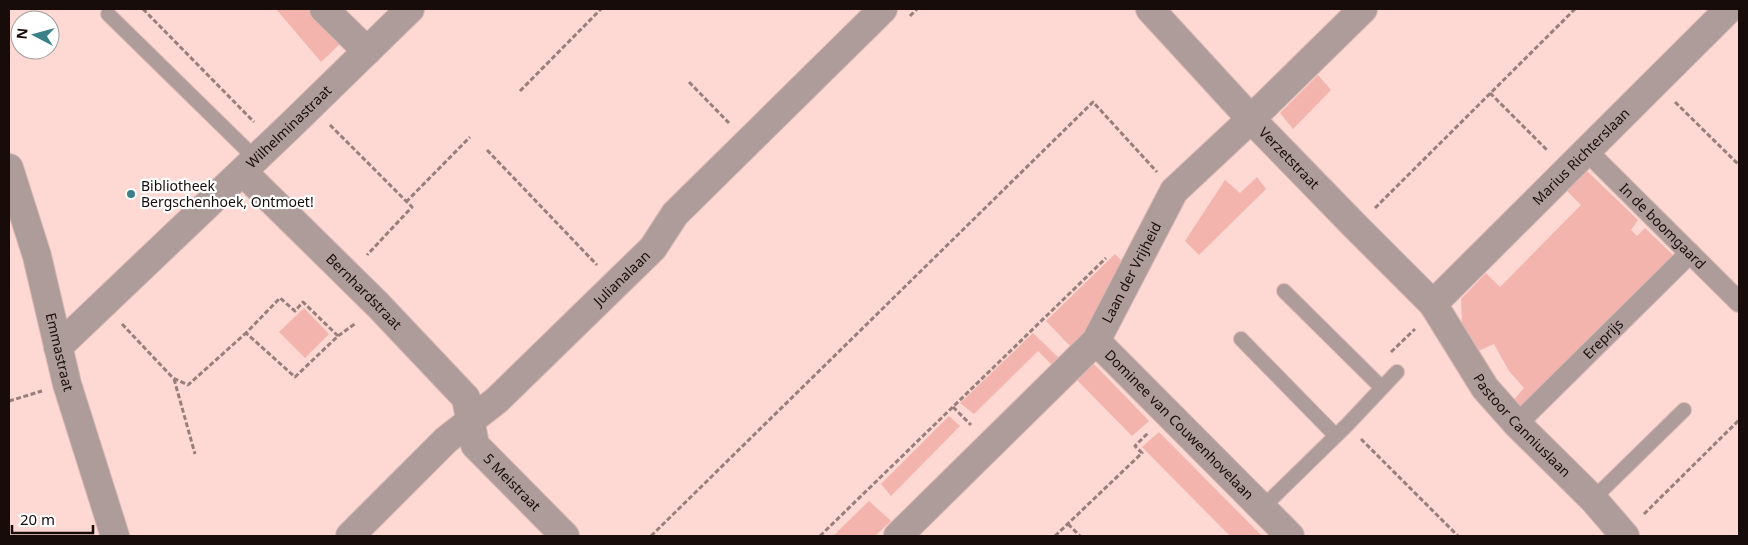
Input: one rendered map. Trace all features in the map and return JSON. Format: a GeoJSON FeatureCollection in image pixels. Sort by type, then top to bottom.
{"type":"FeatureCollection","features":[{"type":"Feature","properties":{"kind":"street"},"geometry":{"type":"LineString","coordinates":[[324,9],[367,51]]}},
{"type":"Feature","properties":{"kind":"street","name":"Wilhelminastraat"},"geometry":{"type":"LineString","coordinates":[[58,347],[410,9]]}},
{"type":"Feature","properties":{"kind":"street","name":"Julianalaan"},"geometry":{"type":"LineString","coordinates":[[350,536],[446,440],[498,400],[653,248],[675,214],[883,9]]}},
{"type":"Feature","properties":{"kind":"street","name":"Verzetstraat"},"geometry":{"type":"LineString","coordinates":[[1150,9],[1251,120],[1433,304]]}},
{"type":"Feature","properties":{"kind":"street","name":"Laan der Vrijheid"},"geometry":{"type":"LineString","coordinates":[[898,536],[1096,341],[1174,190],[1251,120],[1363,9]]}},
{"type":"Feature","properties":{"kind":"street","name":"Marius Richterslaan"},"geometry":{"type":"LineString","coordinates":[[1433,304],[1729,9]]}},
{"type":"Feature","properties":{"kind":"street","name":"In de boomgaard"},"geometry":{"type":"LineString","coordinates":[[1586,150],[1739,302]]}},
{"type":"Feature","properties":{"kind":"street","name":"Bernhardstraat"},"geometry":{"type":"LineString","coordinates":[[258,157],[348,276],[466,398],[471,421]]}},
{"type":"Feature","properties":{"kind":"street","name":"Emmastraat"},"geometry":{"type":"LineString","coordinates":[[9,168],[36,256],[66,384],[115,536]]}},
{"type":"Feature","properties":{"kind":"street","name":"Ereprijs"},"geometry":{"type":"LineString","coordinates":[[1517,424],[1690,253]]}},
{"type":"Feature","properties":{"kind":"street","name":"Pastoor Canniuslaan"},"geometry":{"type":"LineString","coordinates":[[1433,304],[1485,388],[1517,424],[1593,499],[1624,535]]}},
{"type":"Feature","properties":{"kind":"street","name":"Dominee van Couwenhovelaan"},"geometry":{"type":"LineString","coordinates":[[1096,341],[1290,536]]}},
{"type":"Feature","properties":{"kind":"street","name":"5 Meistraat"},"geometry":{"type":"LineString","coordinates":[[471,421],[475,445],[565,536]]}},
{"type":"Feature","properties":{"kind":"lane"},"geometry":{"type":"LineString","coordinates":[[108,14],[258,157]]}},
{"type":"Feature","properties":{"kind":"lane"},"geometry":{"type":"LineString","coordinates":[[1284,291],[1382,388]]}},
{"type":"Feature","properties":{"kind":"lane"},"geometry":{"type":"LineString","coordinates":[[1241,338],[1336,436]]}},
{"type":"Feature","properties":{"kind":"lane","name":"Dominee van Couwenhovelaan"},"geometry":{"type":"LineString","coordinates":[[1262,508],[1347,425],[1397,372]]}},
{"type":"Feature","properties":{"kind":"lane"},"geometry":{"type":"LineString","coordinates":[[1593,499],[1684,410]]}},
{"type":"Feature","properties":{"kind":"path"},"geometry":{"type":"LineString","coordinates":[[143,9],[258,157]]}},
{"type":"Feature","properties":{"kind":"path"},"geometry":{"type":"LineString","coordinates":[[520,91],[601,9]]}},
{"type":"Feature","properties":{"kind":"path"},"geometry":{"type":"LineString","coordinates":[[1356,227],[1575,9]]}},
{"type":"Feature","properties":{"kind":"path"},"geometry":{"type":"LineString","coordinates":[[689,82],[732,126]]}},
{"type":"Feature","properties":{"kind":"path"},"geometry":{"type":"LineString","coordinates":[[1654,82],[1739,163]]}},
{"type":"Feature","properties":{"kind":"path"},"geometry":{"type":"LineString","coordinates":[[1490,93],[1567,170]]}},
{"type":"Feature","properties":{"kind":"path"},"geometry":{"type":"LineString","coordinates":[[651,536],[1093,102],[1174,190]]}},
{"type":"Feature","properties":{"kind":"path"},"geometry":{"type":"LineString","coordinates":[[311,106],[412,207],[348,276]]}},
{"type":"Feature","properties":{"kind":"path"},"geometry":{"type":"LineString","coordinates":[[406,202],[470,137]]}},
{"type":"Feature","properties":{"kind":"path"},"geometry":{"type":"LineString","coordinates":[[487,150],[600,267]]}},
{"type":"Feature","properties":{"kind":"path"},"geometry":{"type":"LineString","coordinates":[[820,536],[1109,256]]}},
{"type":"Feature","properties":{"kind":"path"},"geometry":{"type":"LineString","coordinates":[[104,304],[173,378],[188,385],[280,298],[294,311],[303,302],[338,336]]}},
{"type":"Feature","properties":{"kind":"path"},"geometry":{"type":"LineString","coordinates":[[1368,375],[1421,323],[1433,304]]}},
{"type":"Feature","properties":{"kind":"path"},"geometry":{"type":"LineString","coordinates":[[246,332],[295,377],[338,336],[378,305]]}},
{"type":"Feature","properties":{"kind":"path"},"geometry":{"type":"LineString","coordinates":[[173,378],[195,454]]}},
{"type":"Feature","properties":{"kind":"path"},"geometry":{"type":"LineString","coordinates":[[9,402],[66,384]]}},
{"type":"Feature","properties":{"kind":"path"},"geometry":{"type":"LineString","coordinates":[[1056,536],[1142,453],[1135,446],[1167,413]]}},
{"type":"Feature","properties":{"kind":"path"},"geometry":{"type":"LineString","coordinates":[[1624,535],[1739,420]]}},
{"type":"Feature","properties":{"kind":"path"},"geometry":{"type":"LineString","coordinates":[[1347,425],[1458,536]]}},
{"type":"Feature","properties":{"kind":"path"},"geometry":{"type":"LineString","coordinates":[[1068,524],[1080,536]]}},
{"type":"Feature","properties":{"kind":"shaded area"},"geometry":{"type":"Polygon","coordinates":[[[276,9],[307,9],[341,43],[321,62],[276,9]]]}},
{"type":"Feature","properties":{"kind":"shaded area"},"geometry":{"type":"Polygon","coordinates":[[[1318,75],[1331,90],[1293,129],[1280,113],[1318,75]]]}},
{"type":"Feature","properties":{"kind":"shaded area"},"geometry":{"type":"Polygon","coordinates":[[[1587,171],[1638,220],[1631,230],[1637,236],[1645,228],[1676,258],[1521,412],[1511,403],[1524,388],[1509,371],[1494,344],[1476,352],[1462,324],[1461,299],[1486,273],[1500,287],[1581,205],[1567,191],[1587,171]]]}},
{"type":"Feature","properties":{"kind":"shaded area"},"geometry":{"type":"Polygon","coordinates":[[[1257,177],[1266,189],[1199,255],[1185,241],[1225,180],[1240,193],[1257,177]]]}},
{"type":"Feature","properties":{"kind":"shaded area"},"geometry":{"type":"Polygon","coordinates":[[[1115,254],[1123,262],[1088,329],[1071,347],[1046,321],[1115,254]]]}},
{"type":"Feature","properties":{"kind":"shaded area"},"geometry":{"type":"Polygon","coordinates":[[[304,308],[329,334],[305,358],[279,332],[304,308]]]}},
{"type":"Feature","properties":{"kind":"shaded area"},"geometry":{"type":"Polygon","coordinates":[[[1033,333],[1059,358],[1052,365],[1038,351],[974,414],[960,403],[1033,333]]]}},
{"type":"Feature","properties":{"kind":"shaded area"},"geometry":{"type":"Polygon","coordinates":[[[1092,362],[1149,421],[1132,436],[1076,379],[1092,362]]]}},
{"type":"Feature","properties":{"kind":"shaded area"},"geometry":{"type":"Polygon","coordinates":[[[949,416],[960,426],[891,496],[881,484],[949,416]]]}},
{"type":"Feature","properties":{"kind":"shaded area"},"geometry":{"type":"Polygon","coordinates":[[[1159,432],[1262,536],[1230,536],[1142,447],[1159,432]]]}},
{"type":"Feature","properties":{"kind":"shaded area"},"geometry":{"type":"Polygon","coordinates":[[[869,501],[891,521],[875,536],[833,536],[869,501]]]}},
{"type":"Feature","properties":{"kind":"place","name":"Bibliotheek Bergschenhoek, Ontmoet!"},"geometry":{"type":"Point","coordinates":[131,194]}}]}
